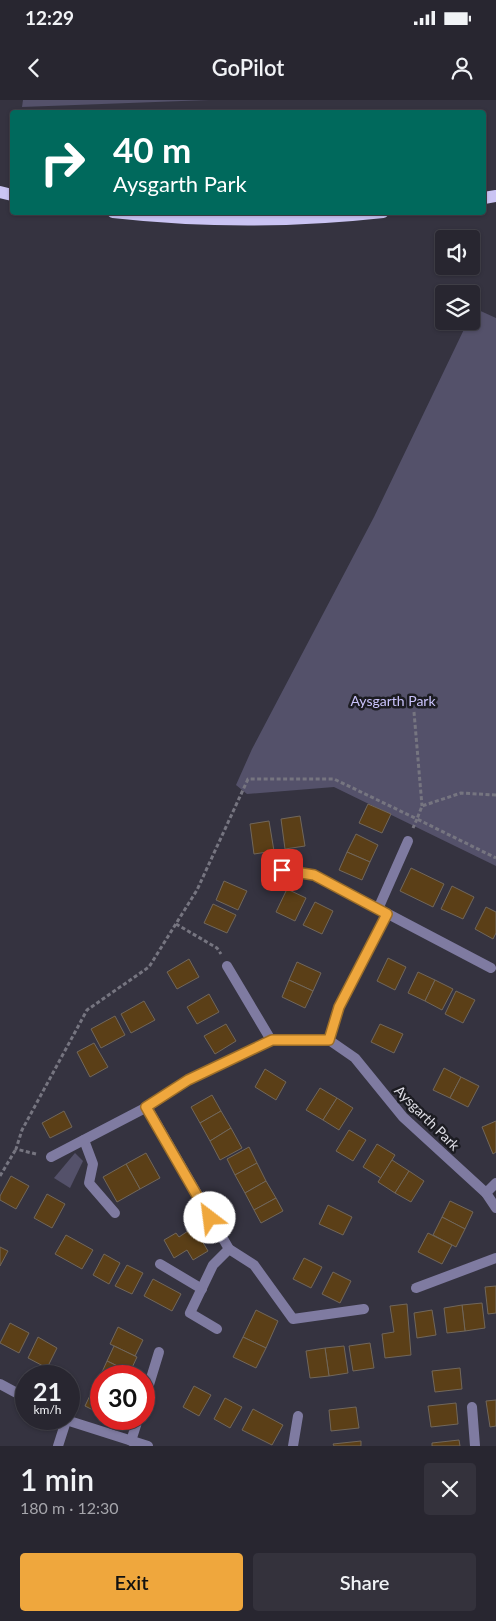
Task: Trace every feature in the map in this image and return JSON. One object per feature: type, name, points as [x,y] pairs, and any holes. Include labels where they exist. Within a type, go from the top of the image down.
[{"type":"main road","points":[[154,215],[222,220],[297,219],[346,215]]},
{"type":"street","points":[[378,909],[408,841]]},
{"type":"street","points":[[282,870],[314,875],[491,968]]},
{"type":"street","points":[[51,1157],[146,1107],[188,1080],[272,1040],[329,1040],[339,1007],[387,914]]},
{"type":"street","points":[[227,966],[272,1040]]},
{"type":"street","name":"Aysgarth Park","points":[[329,1040],[355,1058],[403,1117],[486,1193],[496,1208]]},
{"type":"street","points":[[146,1107],[229,1249],[254,1265],[293,1319],[364,1309]]},
{"type":"street","points":[[84,1140],[93,1164],[89,1183],[115,1213]]},
{"type":"street","points":[[486,1193],[496,1183]]},
{"type":"street","points":[[217,1329],[190,1313],[213,1265],[229,1249]]},
{"type":"street","points":[[416,1288],[496,1258]]},
{"type":"street","points":[[160,1264],[202,1288]]},
{"type":"street","points":[[155,1365],[159,1352]]},
{"type":"street","points":[[0,1384],[15,1392]]},
{"type":"street","points":[[472,1407],[475,1446]]},
{"type":"street","points":[[293,1446],[298,1416]]},
{"type":"street","points":[[80,1425],[148,1446]]},
{"type":"street","points":[[58,1446],[62,1430]]},
{"type":"street","points":[[131,1441],[134,1430]]},
{"type":"path","points":[[414,712],[422,806],[417,819]]},
{"type":"path","points":[[0,1176],[16,1149],[22,1130],[87,1010],[149,967],[176,924],[197,890],[248,779],[334,779],[496,858]]},
{"type":"path","points":[[422,806],[461,793],[496,795]]},
{"type":"path","points":[[176,924],[217,948],[227,966]]},
{"type":"path","points":[[16,1149],[51,1157]]},
{"type":"green space","points":[[23,100],[209,100],[22,107]]},
{"type":"green space","name":"Aysgarth Park","points":[[480,311],[496,318],[496,866],[334,787],[247,794],[236,785],[252,749],[374,517],[464,330],[480,330]]},
{"type":"green space","points":[[75,1153],[83,1161],[70,1188],[54,1178]]},
{"type":"building","points":[[368,804],[391,814],[382,833],[359,823]]},
{"type":"building","points":[[300,816],[305,846],[285,849],[281,819]]},
{"type":"building","points":[[269,821],[274,851],[254,854],[250,824]]},
{"type":"building","points":[[356,834],[378,845],[370,862],[347,852]]},
{"type":"building","points":[[347,852],[370,862],[362,880],[339,870]]},
{"type":"building","points":[[411,868],[444,884],[433,907],[400,891]]},
{"type":"building","points":[[224,881],[247,891],[238,910],[216,900]]},
{"type":"building","points":[[452,886],[474,897],[463,919],[441,909]]},
{"type":"building","points":[[287,889],[306,898],[295,921],[276,912]]},
{"type":"building","points":[[315,902],[333,911],[322,934],[303,925]]},
{"type":"building","points":[[213,904],[236,915],[227,933],[204,923]]},
{"type":"building","points":[[486,907],[496,912],[496,933],[493,939],[475,929]]},
{"type":"building","points":[[388,958],[406,967],[395,990],[377,981]]},
{"type":"building","points":[[189,959],[199,977],[177,989],[167,972]]},
{"type":"building","points":[[297,962],[321,973],[313,991],[289,980]]},
{"type":"building","points":[[418,972],[435,980],[425,1001],[408,993]]},
{"type":"building","points":[[289,980],[313,991],[305,1008],[282,997]]},
{"type":"building","points":[[435,980],[453,989],[442,1010],[425,1001]]},
{"type":"building","points":[[456,991],[475,1000],[463,1023],[445,1014]]},
{"type":"building","points":[[209,994],[219,1012],[197,1024],[187,1007]]},
{"type":"building","points":[[144,1001],[155,1020],[131,1033],[121,1014]]},
{"type":"building","points":[[115,1016],[125,1035],[101,1048],[91,1029]]},
{"type":"building","points":[[226,1024],[236,1041],[215,1054],[204,1036]]},
{"type":"building","points":[[380,1024],[403,1034],[394,1053],[371,1042]]},
{"type":"building","points":[[94,1043],[108,1067],[90,1077],[77,1052]]},
{"type":"building","points":[[444,1068],[461,1077],[450,1098],[433,1090]]},
{"type":"building","points":[[265,1069],[286,1082],[276,1100],[255,1087]]},
{"type":"building","points":[[461,1077],[479,1086],[468,1107],[450,1098]]},
{"type":"building","points":[[320,1088],[337,1098],[323,1120],[306,1110]]},
{"type":"building","points":[[212,1095],[221,1111],[200,1123],[191,1107]]},
{"type":"building","points":[[337,1098],[353,1108],[339,1130],[323,1120]]},
{"type":"building","points":[[64,1111],[72,1127],[50,1138],[42,1123]]},
{"type":"building","points":[[221,1111],[231,1128],[210,1141],[200,1123]]},
{"type":"building","points":[[496,1121],[496,1152],[493,1154],[482,1127]]},
{"type":"building","points":[[231,1128],[242,1148],[220,1160],[210,1141]]},
{"type":"building","points":[[349,1130],[366,1140],[353,1161],[336,1151]]},
{"type":"building","points":[[377,1144],[395,1155],[381,1178],[363,1167]]},
{"type":"building","points":[[249,1147],[257,1163],[235,1175],[227,1159]]},
{"type":"building","points":[[146,1153],[160,1178],[140,1189],[126,1164]]},
{"type":"building","points":[[392,1160],[409,1171],[395,1193],[378,1182]]},
{"type":"building","points":[[257,1163],[266,1181],[245,1193],[235,1175]]},
{"type":"building","points":[[126,1164],[140,1189],[117,1202],[103,1177]]},
{"type":"building","points":[[409,1171],[424,1181],[411,1202],[395,1193]]},
{"type":"building","points":[[11,1176],[29,1186],[16,1209],[0,1200],[0,1196]]},
{"type":"building","points":[[266,1181],[276,1198],[254,1210],[245,1193]]},
{"type":"building","points":[[47,1194],[65,1204],[52,1228],[34,1218]]},
{"type":"building","points":[[276,1198],[283,1211],[261,1223],[254,1210]]},
{"type":"building","points":[[450,1201],[473,1212],[465,1229],[442,1217]]},
{"type":"building","points":[[328,1205],[352,1217],[343,1235],[319,1224]]},
{"type":"building","points":[[442,1217],[465,1229],[456,1247],[433,1235]]},
{"type":"building","points":[[194,1227],[208,1251],[193,1260],[187,1250],[174,1258],[164,1240],[176,1233],[179,1237]]},
{"type":"building","points":[[428,1233],[452,1245],[442,1264],[418,1252]]},
{"type":"building","points":[[66,1235],[93,1250],[82,1269],[55,1254]]},
{"type":"building","points":[[0,1247],[8,1251],[0,1266]]},
{"type":"building","points":[[104,1254],[120,1263],[109,1284],[93,1275]]},
{"type":"building","points":[[304,1258],[322,1267],[311,1288],[293,1279]]},
{"type":"building","points":[[127,1265],[143,1273],[132,1294],[115,1286]]},
{"type":"building","points":[[333,1272],[351,1281],[340,1303],[322,1294]]},
{"type":"building","points":[[153,1279],[181,1294],[172,1311],[144,1296]]},
{"type":"building","points":[[496,1286],[496,1313],[488,1314],[485,1287]]},
{"type":"building","points":[[482,1303],[485,1328],[465,1331],[462,1305]]},
{"type":"building","points":[[407,1304],[411,1355],[385,1358],[382,1334],[394,1332],[390,1306]]},
{"type":"building","points":[[462,1305],[465,1331],[447,1333],[444,1308]]},
{"type":"building","points":[[256,1310],[278,1321],[266,1348],[243,1337]]},
{"type":"building","points":[[432,1310],[436,1335],[417,1338],[414,1313]]},
{"type":"building","points":[[10,1323],[29,1333],[19,1353],[0,1343]]},
{"type":"building","points":[[118,1327],[143,1340],[135,1356],[110,1344]]},
{"type":"building","points":[[38,1337],[57,1348],[48,1365],[41,1365],[28,1358]]},
{"type":"building","points":[[243,1337],[266,1348],[256,1368],[233,1357]]},
{"type":"building","points":[[370,1343],[374,1368],[353,1371],[349,1346]]},
{"type":"building","points":[[114,1346],[137,1357],[133,1365],[115,1365],[107,1361]]},
{"type":"building","points":[[344,1346],[348,1373],[329,1376],[325,1348]]},
{"type":"building","points":[[325,1348],[329,1376],[310,1378],[306,1351]]},
{"type":"building","points":[[107,1361],[115,1365],[105,1365]]},
{"type":"building","points":[[460,1368],[462,1389],[435,1392],[432,1371]]},
{"type":"building","points":[[194,1386],[211,1395],[199,1416],[183,1407]]},
{"type":"building","points":[[90,1395],[90,1408],[85,1406]]},
{"type":"building","points":[[225,1398],[242,1407],[230,1428],[214,1419]]},
{"type":"building","points":[[496,1400],[496,1426],[490,1427],[486,1401]]},
{"type":"building","points":[[456,1403],[458,1424],[431,1427],[428,1406]]},
{"type":"building","points":[[356,1407],[359,1428],[331,1431],[329,1410]]},
{"type":"building","points":[[253,1409],[283,1425],[272,1445],[242,1430]]},
{"type":"building","points":[[459,1440],[460,1446],[432,1446],[432,1443]]},
{"type":"building","points":[[361,1441],[361,1446],[334,1446],[333,1444]]},
{"type":"route","points":[[210,1218],[146,1107],[188,1080],[272,1040],[297,1038],[329,1040],[339,1007],[387,914],[314,875],[282,870]]}]
